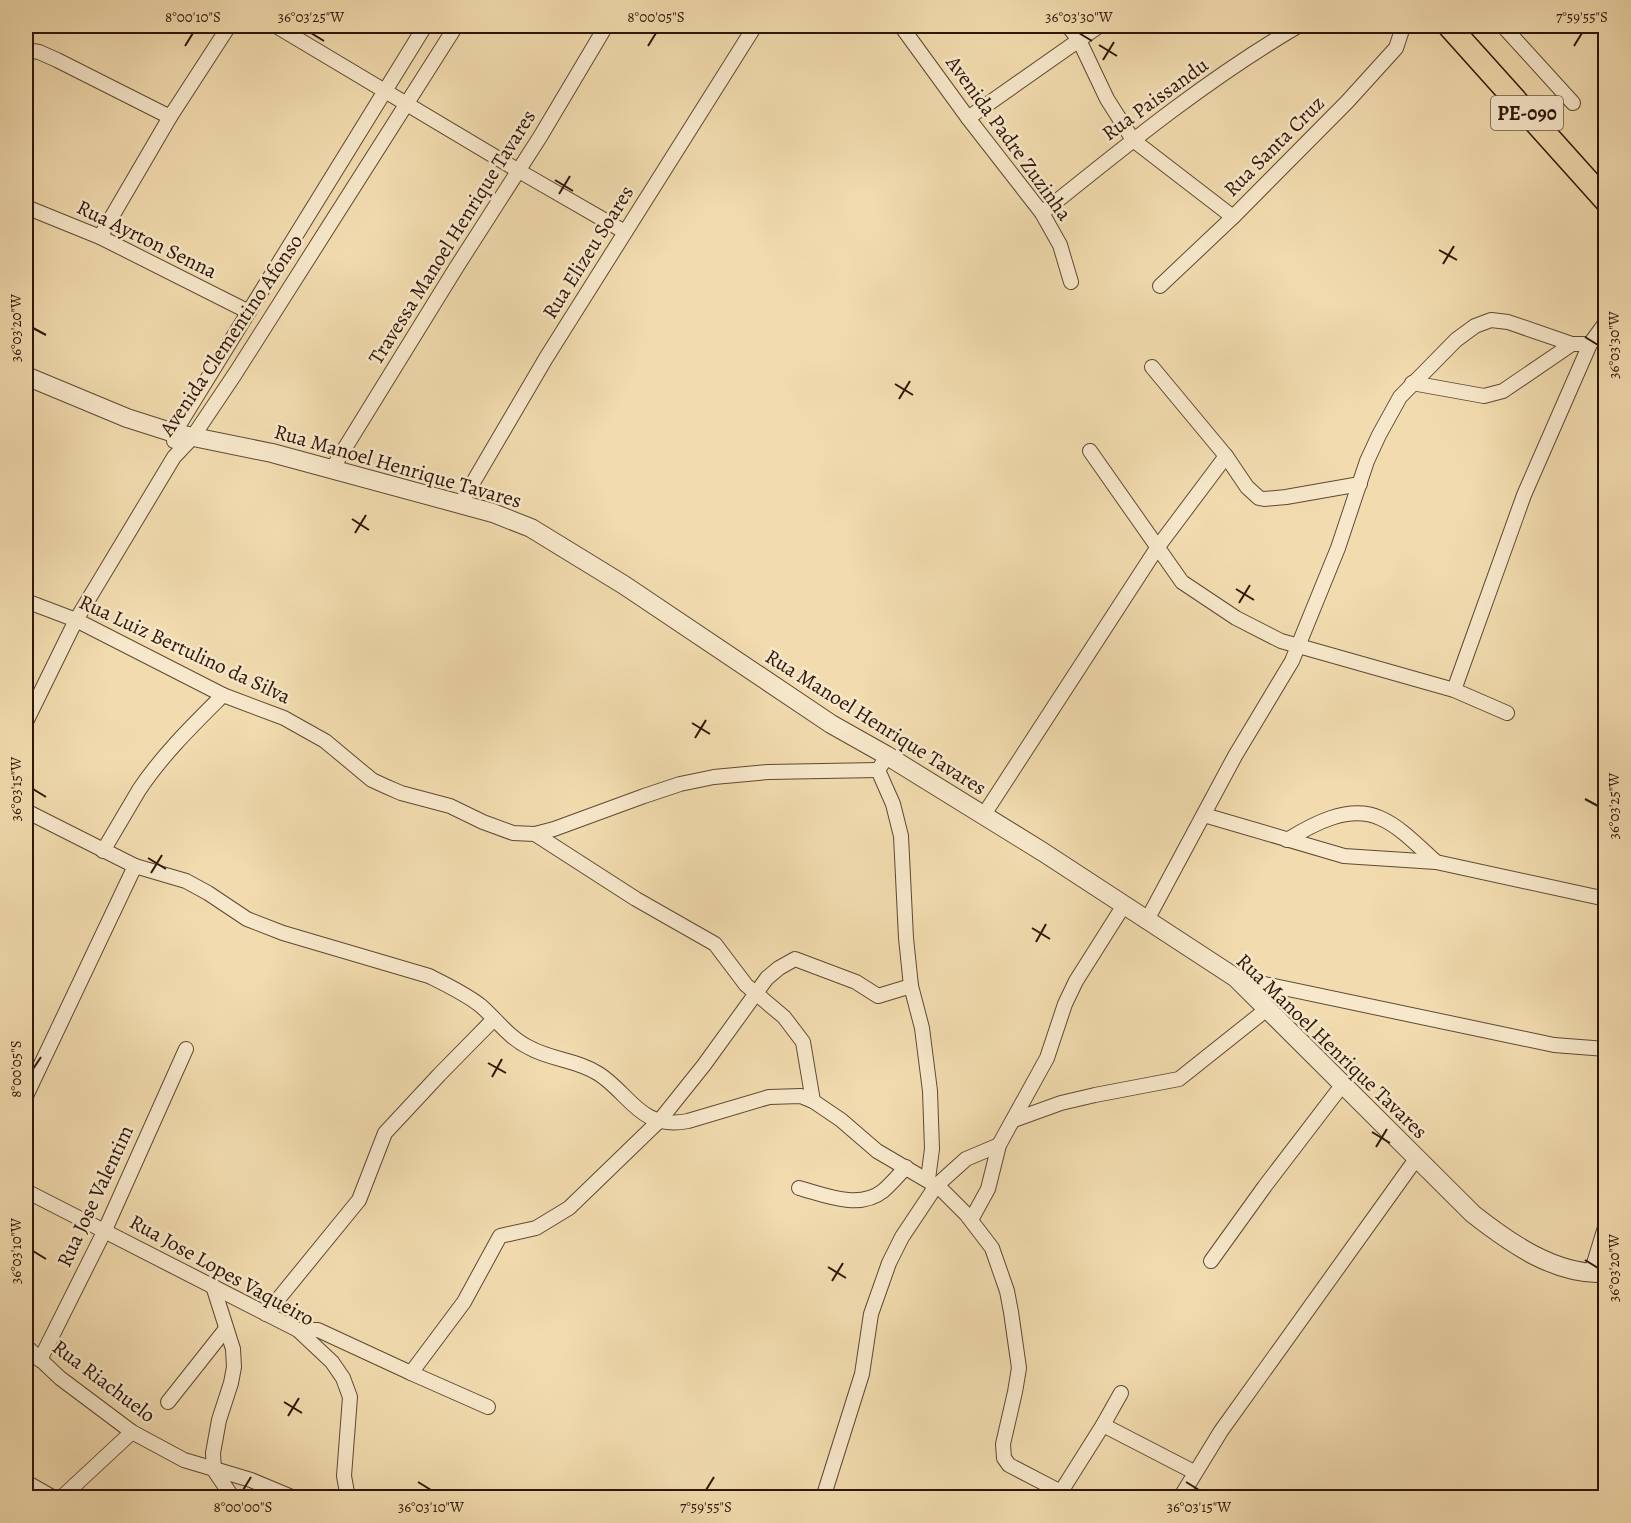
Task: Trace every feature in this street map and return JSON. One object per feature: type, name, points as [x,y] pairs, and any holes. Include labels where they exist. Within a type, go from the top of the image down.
[{"type":"main road","name":"PE-090","points":[[1449,26],[1605,201]]},
{"type":"street","points":[[100,237],[170,117],[229,26]]},
{"type":"street","points":[[276,26],[626,232]]},
{"type":"street","name":"Avenida Clementino Afonso","points":[[76,620],[174,457],[183,435],[249,312],[425,26]]},
{"type":"street","name":"Avenida Clementino Afonso","points":[[183,435],[235,374],[456,26]]},
{"type":"street","name":"Travessa Manoel Henrique Tavares","points":[[332,469],[456,268],[519,171],[606,26]]},
{"type":"street","name":"Rua Elizeu Soares","points":[[461,503],[546,358],[754,26]]},
{"type":"street","name":"Avenida Padre Zuzinha","points":[[901,26],[968,118],[1042,213],[1060,245],[1071,282]]},
{"type":"street","points":[[1068,26],[1079,40],[1107,99],[1133,141],[1233,217]]},
{"type":"street","points":[[968,118],[1100,26]]},
{"type":"street","name":"Rua Paissandu","points":[[1042,213],[1133,141],[1264,45],[1298,26]]},
{"type":"street","name":"Rua Santa Cruz","points":[[1160,286],[1233,217],[1347,102],[1396,48],[1401,33],[1398,26]]},
{"type":"street","points":[[1503,26],[1573,103]]},
{"type":"street","points":[[26,50],[39,52],[57,60],[170,117]]},
{"type":"street","name":"Rua Ayrton Senna","points":[[26,207],[100,237],[249,312]]},
{"type":"street","points":[[1147,920],[1235,756],[1292,661],[1338,548],[1379,435],[1400,397],[1456,340],[1475,326],[1491,320],[1508,322],[1572,344],[1590,344]]},
{"type":"street","points":[[1454,690],[1524,495],[1590,344],[1605,322]]},
{"type":"street","points":[[1412,383],[1484,396],[1494,394],[1503,391],[1572,344]]},
{"type":"street","points":[[1152,367],[1226,456],[1254,495],[1264,499],[1286,497],[1360,484]]},
{"type":"street","name":"Rua Manoel Henrique Tavares","points":[[26,376],[127,418],[183,435],[272,453],[461,503],[531,528],[565,548],[831,724],[882,763],[984,816],[1236,978],[1473,1214],[1505,1239],[1559,1265],[1578,1272],[1598,1273]]},
{"type":"street","points":[[1090,451],[1182,582],[1260,632],[1281,641],[1454,690],[1507,713]]},
{"type":"street","points":[[984,816],[1157,548],[1226,456]]},
{"type":"street","name":"Rua Luiz Bertulino da Silva","points":[[26,601],[76,620],[223,695],[269,711],[324,741],[372,780],[385,786],[401,793],[450,806],[502,830],[535,834]]},
{"type":"street","points":[[26,722],[76,620]]},
{"type":"street","points":[[103,851],[140,789],[159,763],[223,695]]},
{"type":"street","points":[[535,834],[680,784],[714,777],[882,763],[901,836],[911,986],[922,1028],[930,1091],[932,1183]]},
{"type":"street","points":[[26,811],[135,866],[186,881],[247,919],[283,933],[429,976],[471,999],[510,1035],[529,1048],[582,1064],[598,1073],[635,1108],[647,1116],[676,1123],[769,1098],[801,1096],[813,1101],[841,1120],[878,1151],[932,1183],[971,1220],[992,1248],[1007,1291],[1019,1368],[1003,1444],[1004,1458],[1010,1465],[1059,1495],[1121,1393]]},
{"type":"street","points":[[1287,840],[1326,820],[1357,813],[1379,818],[1404,834],[1436,862]]},
{"type":"street","points":[[1204,815],[1344,856],[1436,862],[1605,899]]},
{"type":"street","points":[[535,834],[636,899],[715,944],[746,986],[784,1017],[803,1042],[813,1101]]},
{"type":"street","points":[[26,1096],[135,866]]},
{"type":"street","points":[[971,1220],[988,1189],[999,1145],[1047,1058],[1065,1004],[1076,981],[1124,904]]},
{"type":"street","points":[[411,1373],[464,1302],[500,1236],[536,1228],[568,1208],[660,1120],[773,973],[795,959],[856,982],[878,996],[911,986]]},
{"type":"street","points":[[1236,978],[1554,1045],[1605,1049]]},
{"type":"street","points":[[1014,1119],[1072,1100],[1179,1079],[1267,1009]]},
{"type":"street","points":[[266,1314],[359,1200],[385,1133],[494,1020]]},
{"type":"street","name":"Rua Jose Valentim","points":[[40,1360],[105,1230],[186,1049]]},
{"type":"street","points":[[1211,1261],[1343,1084]]},
{"type":"street","points":[[823,1497],[862,1374],[872,1314],[889,1263],[902,1237],[932,1183],[966,1159],[999,1145]]},
{"type":"street","points":[[1180,1497],[1194,1472],[1259,1376],[1416,1159]]},
{"type":"street","points":[[799,1188],[833,1198],[867,1199],[882,1192],[906,1167]]},
{"type":"street","name":"Rua Jose Lopes Vaqueiro","points":[[26,1191],[213,1286],[243,1304],[298,1330],[332,1362],[343,1378],[350,1397],[344,1476],[348,1497]]},
{"type":"street","points":[[1598,1273],[1605,1224]]},
{"type":"street","points":[[213,1286],[225,1330],[233,1349],[234,1366],[219,1420],[213,1453],[214,1470],[233,1497]]},
{"type":"street","points":[[168,1402],[225,1330]]},
{"type":"street","points":[[298,1330],[318,1330],[488,1407]]},
{"type":"street","name":"Rua Riachuelo","points":[[26,1346],[60,1378],[132,1432],[184,1460],[251,1480],[294,1497]]},
{"type":"street","points":[[1103,1425],[1194,1472]]},
{"type":"street","points":[[61,1497],[132,1432]]},
{"type":"street","points":[[26,1482],[54,1497]]}]
